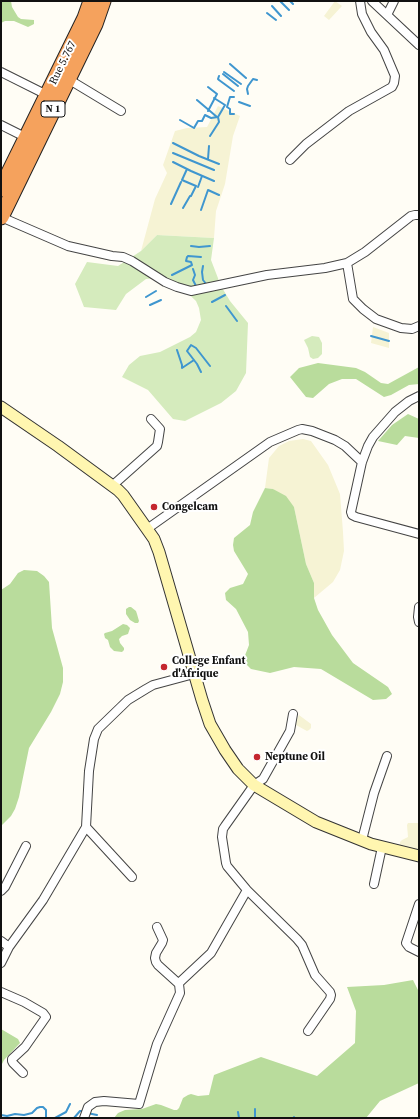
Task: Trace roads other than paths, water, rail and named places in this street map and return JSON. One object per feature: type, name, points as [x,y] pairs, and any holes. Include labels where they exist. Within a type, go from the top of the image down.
[{"type":"highway","name":"Rue 5.767","points":[[1,189],[85,18],[91,1]]},
{"type":"highway","name":"N 1","points":[[1,217],[95,24],[103,1]]},
{"type":"main road","points":[[1,407],[58,446],[123,495],[154,539],[210,724],[238,769],[254,786],[316,822],[382,847],[419,856]]},
{"type":"street","points":[[290,160],[306,144],[349,111],[392,87],[394,83],[395,76],[384,50],[371,32],[362,14],[360,1]]},
{"type":"street","points":[[372,1],[419,45]]},
{"type":"street","points":[[387,15],[394,1]]},
{"type":"street","points":[[1,72],[47,95]]},
{"type":"street","points":[[68,79],[122,111]]},
{"type":"street","points":[[1,124],[27,138]]},
{"type":"street","points":[[1,217],[68,246],[123,257],[165,282],[191,292],[267,275],[325,268],[347,263],[366,252],[411,216],[419,215]]},
{"type":"street","points":[[347,263],[353,299],[362,309],[376,319],[401,328],[412,329],[419,326]]},
{"type":"street","points":[[419,396],[409,401],[390,417],[373,437],[362,462],[351,508],[352,515],[356,517],[419,534]]},
{"type":"street","points":[[112,486],[157,446],[160,429],[151,419]]},
{"type":"street","points":[[147,529],[270,442],[298,430],[302,429],[312,431],[335,440],[345,446],[362,462]]},
{"type":"street","points":[[419,607],[419,622]]},
{"type":"street","points":[[1,963],[9,947],[43,900],[86,828],[89,771],[94,739],[98,729],[128,700],[146,689],[153,685],[194,674]]},
{"type":"street","points":[[293,714],[292,725],[287,737],[263,779],[254,786],[225,826],[222,837],[227,866],[247,890],[302,945],[316,975],[330,992],[330,999],[308,1031]]},
{"type":"street","points":[[362,840],[374,793],[387,756]]},
{"type":"street","points":[[86,828],[132,877]]},
{"type":"street","points":[[1,891],[5,887],[26,846]]},
{"type":"street","points":[[374,884],[382,847]]},
{"type":"street","points":[[179,984],[196,966],[209,956],[247,890]]},
{"type":"street","points":[[419,904],[406,943],[409,947],[419,952]]},
{"type":"street","points":[[84,1118],[88,1107],[95,1102],[104,1101],[139,1104],[157,1044],[180,993],[179,984],[156,962],[156,953],[162,943],[157,927]]},
{"type":"street","points":[[1,941],[9,947]]},
{"type":"street","points":[[1,992],[24,1002],[43,1013],[46,1017],[25,1047],[12,1059],[12,1062],[23,1073]]},
{"type":"waterway","points":[[280,1],[289,10]]},
{"type":"waterway","points":[[290,1],[293,4]]},
{"type":"waterway","points":[[272,6],[281,16]]},
{"type":"waterway","points":[[267,13],[276,20]]},
{"type":"waterway","points":[[230,64],[246,78]]},
{"type":"waterway","points":[[224,72],[241,84]]},
{"type":"waterway","points":[[223,74],[238,86]]},
{"type":"waterway","points":[[219,76],[218,79],[234,91]]},
{"type":"waterway","points":[[248,94],[248,86],[253,79],[257,80]]},
{"type":"waterway","points":[[208,87],[217,94],[208,111]]},
{"type":"waterway","points":[[234,97],[230,97],[227,107],[230,109],[230,114],[234,114]]},
{"type":"waterway","points":[[210,136],[219,122],[218,117],[225,105],[214,98]]},
{"type":"waterway","points":[[197,100],[217,117]]},
{"type":"waterway","points":[[239,102],[250,106]]},
{"type":"waterway","points":[[180,120],[194,128],[198,121],[202,121],[205,115],[211,118],[218,117]]},
{"type":"waterway","points":[[173,143],[219,164]]},
{"type":"waterway","points":[[208,159],[209,146]]},
{"type":"waterway","points":[[173,153],[214,170]]},
{"type":"waterway","points":[[173,162],[214,181]]},
{"type":"waterway","points":[[187,169],[182,180],[196,186],[191,196]]},
{"type":"waterway","points":[[198,187],[202,176]]},
{"type":"waterway","points":[[171,204],[181,182]]},
{"type":"waterway","points":[[201,210],[208,190],[219,195]]},
{"type":"waterway","points":[[183,208],[190,196]]},
{"type":"waterway","points":[[191,246],[210,246]]},
{"type":"waterway","points":[[188,256],[201,257]]},
{"type":"waterway","points":[[172,275],[192,265],[191,262],[186,261],[187,257]]},
{"type":"waterway","points":[[203,266],[203,280],[207,285]]},
{"type":"waterway","points":[[193,269],[195,275],[193,280],[197,288]]},
{"type":"waterway","points":[[146,297],[156,291]]},
{"type":"waterway","points":[[212,302],[225,295]]},
{"type":"waterway","points":[[150,305],[161,300]]},
{"type":"waterway","points":[[226,306],[237,321]]},
{"type":"waterway","points":[[371,336],[389,341]]},
{"type":"waterway","points":[[201,372],[187,351],[191,345],[196,348],[210,366]]},
{"type":"waterway","points":[[177,350],[182,368],[194,360]]},
{"type":"waterway","points":[[55,1118],[66,1112],[70,1104]]},
{"type":"waterway","points":[[1,1115],[24,1115],[32,1113],[37,1108],[43,1107],[46,1110],[46,1118]]},
{"type":"waterway","points":[[255,1109],[255,1118]]},
{"type":"waterway","points":[[74,1118],[80,1111],[84,1111]]},
{"type":"waterway","points":[[238,1112],[239,1118]]},
{"type":"waterway","points":[[87,1113],[97,1115]]},
{"type":"place","name":"Congelcam","points":[[154,507]]},
{"type":"place","name":"College Enfant d'Afrique","points":[[164,667]]},
{"type":"place","name":"Neptune Oil","points":[[257,757]]}]
